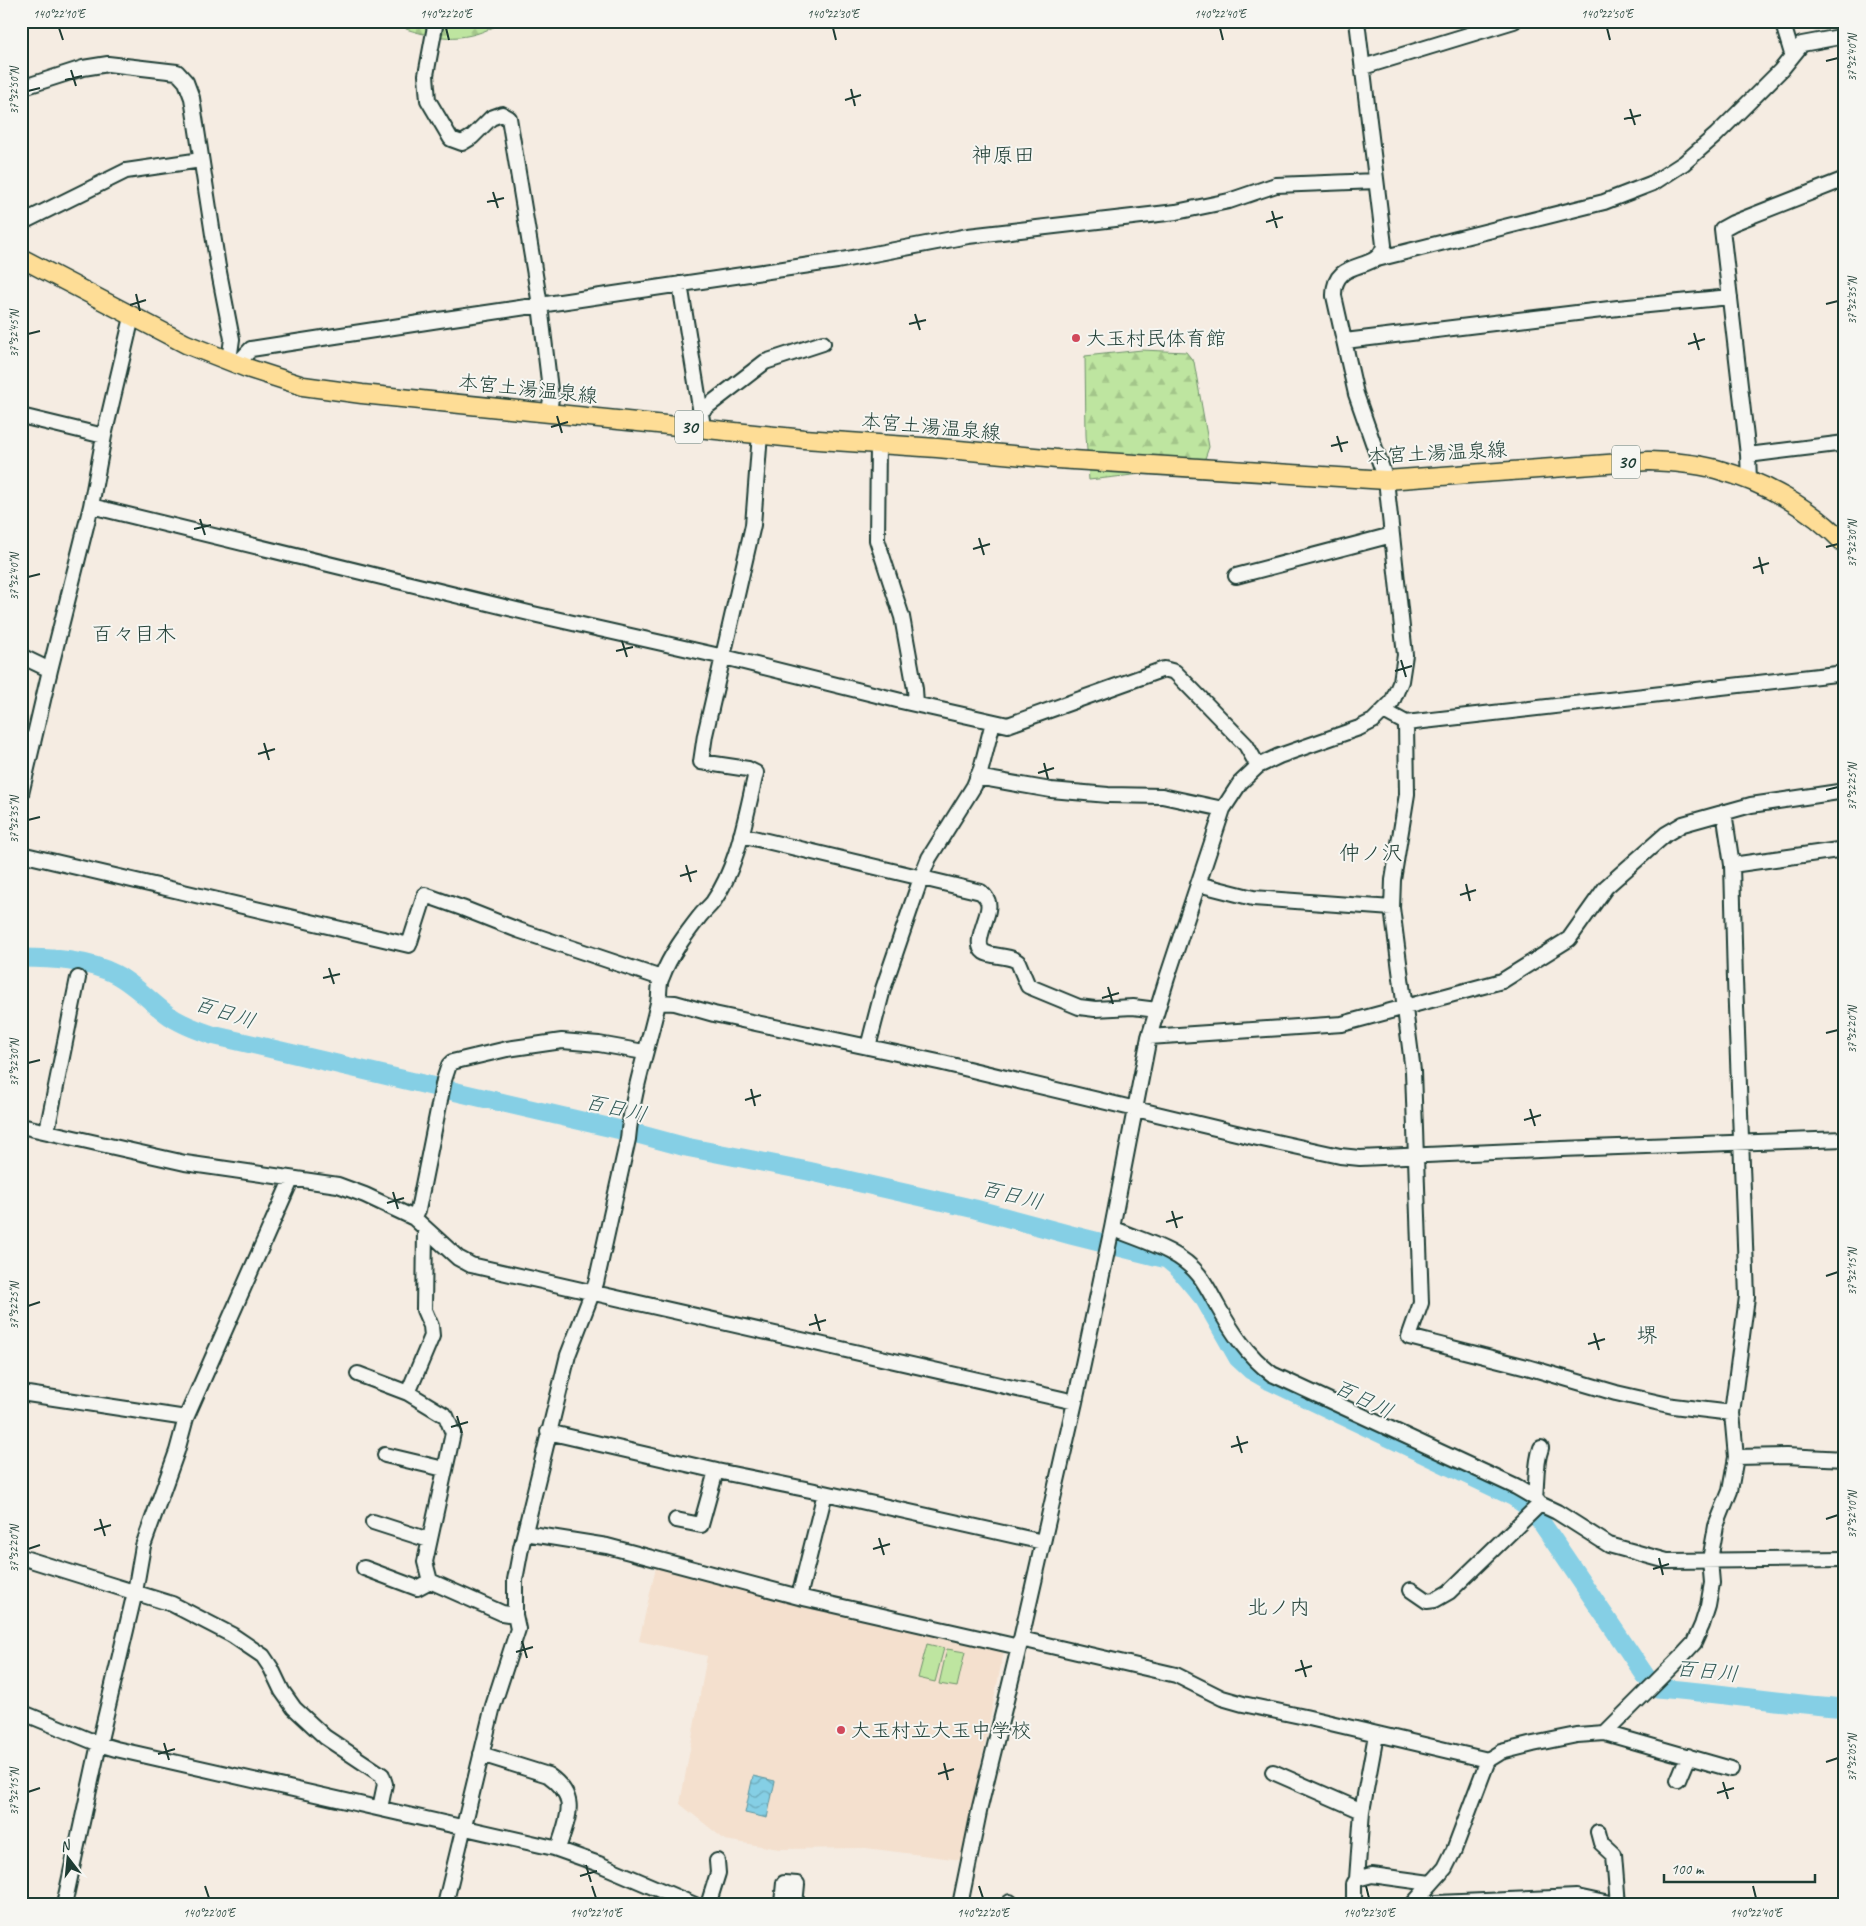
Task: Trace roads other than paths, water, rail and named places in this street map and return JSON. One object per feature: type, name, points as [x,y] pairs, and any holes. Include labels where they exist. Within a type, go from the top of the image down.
[{"type":"main road","name":"本宮土湯温泉線","points":[[21,258],[186,344],[247,368],[303,386],[362,394],[550,413],[700,420],[760,434],[878,445],[1057,459],[1386,480],[1648,460],[1716,469],[1749,480],[1797,505],[1818,519],[1845,544]]},
{"type":"street","points":[[436,21],[426,75],[428,100],[452,139],[462,143],[472,137],[491,118],[502,114],[509,118],[540,305],[551,398],[550,413]]},
{"type":"street","points":[[1357,21],[1384,245],[1381,254],[1373,261]]},
{"type":"street","points":[[1363,67],[1514,21]]},
{"type":"street","points":[[1782,21],[1792,54]]},
{"type":"street","points":[[960,1905],[980,1807],[1075,1402],[1150,1037],[1157,1010],[1223,809],[1240,783],[1258,766],[1294,750],[1359,728],[1373,720],[1392,702],[1401,681],[1404,655],[1386,480],[1356,394],[1334,296],[1336,282],[1343,273],[1373,261],[1604,202],[1653,183],[1684,163],[1716,135],[1781,70],[1802,44],[1845,36]]},
{"type":"street","points":[[21,88],[83,68],[108,64],[177,72],[186,82],[192,98],[232,339],[233,362]]},
{"type":"street","points":[[21,223],[126,172],[201,160]]},
{"type":"street","points":[[1749,480],[1748,455],[1722,229],[1845,179]]},
{"type":"street","points":[[233,362],[251,349],[837,261],[968,236],[1176,212],[1229,202],[1276,185],[1376,181]]},
{"type":"street","points":[[680,284],[700,420]]},
{"type":"street","points":[[1345,341],[1618,308],[1730,297]]},
{"type":"street","points":[[21,794],[50,670],[92,506],[104,436],[132,317]]},
{"type":"street","points":[[700,420],[765,362],[823,343]]},
{"type":"street","points":[[21,416],[104,436]]},
{"type":"street","points":[[444,1905],[493,1706],[518,1629],[515,1615],[514,1580],[568,1355],[593,1292],[628,1139],[629,1124],[644,1052],[659,1002],[661,978],[681,942],[713,902],[729,873],[741,835],[756,773],[748,769],[701,762],[705,735],[753,525],[760,434]]},
{"type":"street","points":[[1748,455],[1845,443]]},
{"type":"street","points":[[878,445],[877,540],[902,617],[916,704]]},
{"type":"street","points":[[92,506],[533,614],[724,657],[1008,725],[1164,669],[1175,672],[1246,745],[1258,766]]},
{"type":"street","points":[[1236,576],[1392,535]]},
{"type":"street","points":[[21,656],[50,670]]},
{"type":"street","points":[[1384,711],[1406,723],[1845,673]]},
{"type":"street","points":[[868,1047],[883,989],[921,878],[929,858],[974,786],[993,722]]},
{"type":"street","points":[[1406,723],[1407,794],[1393,880],[1392,908],[1413,1071],[1420,1304],[1409,1337],[1527,1367],[1616,1393],[1673,1406],[1732,1413]]},
{"type":"street","points":[[977,777],[1051,790],[1108,795],[1162,796],[1223,809]]},
{"type":"street","points":[[1150,1037],[1342,1024],[1502,981],[1569,939],[1606,888],[1666,834],[1683,824],[1752,805],[1845,791]]},
{"type":"street","points":[[1605,1733],[1682,1657],[1694,1642],[1708,1606],[1712,1583],[1710,1560],[1716,1526],[1730,1491],[1736,1457],[1732,1413],[1747,1297],[1732,865],[1724,812]]},
{"type":"street","points":[[741,835],[981,892],[987,899],[989,906],[981,937],[981,950],[1018,962],[1026,983],[1033,989],[1085,1008],[1157,1010]]},
{"type":"street","points":[[1732,865],[1845,849]]},
{"type":"street","points":[[21,854],[409,945],[425,895],[518,930],[661,978]]},
{"type":"street","points":[[1198,884],[1253,898],[1392,908]]},
{"type":"street","points":[[47,1131],[78,978]]},
{"type":"street","points":[[659,1002],[676,1003],[714,1014],[868,1047],[1340,1156],[1360,1158],[1414,1154],[1845,1139]]},
{"type":"street","points":[[414,1218],[418,1210],[444,1080],[449,1065],[452,1062],[525,1046],[562,1041],[599,1044],[644,1052]]},
{"type":"street","points":[[21,1126],[185,1163],[292,1180],[338,1185],[414,1218],[458,1258],[471,1265],[1075,1402]]},
{"type":"street","points":[[64,1905],[135,1592],[143,1546],[177,1450],[186,1418],[292,1180]]},
{"type":"street","points":[[408,1393],[432,1336],[431,1326],[424,1310],[425,1229]]},
{"type":"street","points":[[1111,1232],[1161,1248],[1182,1260],[1200,1276],[1242,1345],[1258,1363],[1272,1374],[1516,1487],[1535,1507],[1556,1512],[1610,1545],[1623,1544],[1667,1561],[1845,1559]]},
{"type":"street","points":[[358,1374],[408,1393],[442,1413],[450,1423],[453,1433],[428,1540],[425,1562],[430,1581]]},
{"type":"street","points":[[21,1393],[186,1418]]},
{"type":"street","points":[[548,1432],[716,1471],[825,1493],[1043,1542]]},
{"type":"street","points":[[1411,1590],[1427,1601],[1435,1600],[1449,1592],[1535,1507],[1538,1477],[1536,1464],[1541,1448]]},
{"type":"street","points":[[385,1454],[444,1469]]},
{"type":"street","points":[[1736,1457],[1786,1456],[1845,1459]]},
{"type":"street","points":[[676,1520],[701,1525],[716,1471]]},
{"type":"street","points":[[799,1597],[825,1493]]},
{"type":"street","points":[[373,1522],[428,1540]]},
{"type":"street","points":[[525,1533],[607,1546],[799,1597],[1176,1675],[1222,1698],[1243,1704],[1488,1760]]},
{"type":"street","points":[[21,1557],[172,1604],[232,1635],[263,1656],[282,1692],[294,1708],[325,1737],[382,1775],[385,1784],[380,1808]]},
{"type":"street","points":[[364,1568],[417,1588],[430,1581]]},
{"type":"street","points":[[430,1581],[502,1613],[515,1615]]},
{"type":"street","points":[[21,1712],[99,1744],[558,1849],[695,1905]]},
{"type":"street","points":[[1412,1904],[1445,1868],[1454,1850],[1488,1760],[1501,1752],[1577,1735],[1605,1733],[1731,1769]]},
{"type":"street","points":[[1354,1905],[1354,1884],[1357,1879],[1362,1810],[1376,1735]]},
{"type":"street","points":[[481,1754],[548,1776],[558,1782],[569,1799],[569,1810],[558,1849]]},
{"type":"street","points":[[1678,1780],[1688,1756]]},
{"type":"street","points":[[1273,1772],[1362,1810]]},
{"type":"street","points":[[1598,1832],[1601,1843],[1614,1855],[1618,1905]]},
{"type":"street","points":[[708,1905],[718,1873],[717,1861]]},
{"type":"street","points":[[1357,1879],[1372,1875],[1430,1884]]},
{"type":"street","points":[[1412,1904],[1577,1897],[1614,1905]]},
{"type":"water","points":[[753,1776],[775,1781],[767,1818],[745,1813]]},
{"type":"waterway","name":"百日川","points":[[21,958],[69,961],[104,969],[129,983],[172,1018],[212,1035],[638,1134],[686,1147],[808,1171],[975,1209],[1167,1259],[1179,1269],[1205,1300],[1238,1358],[1251,1370],[1270,1381],[1514,1497],[1528,1507],[1539,1519],[1647,1678],[1657,1688],[1845,1708]]},
{"type":"place","name":"大玉村民体育館","points":[[1076,338]]},
{"type":"place","name":"大玉村立大玉中学校","points":[[841,1730]]},
{"type":"district","name":"神原田","points":[[1003,155]]},
{"type":"district","name":"百々目木","points":[[134,634]]},
{"type":"district","name":"仲ノ沢","points":[[1371,853]]},
{"type":"district","name":"堺","points":[[1647,1335]]},
{"type":"district","name":"北ノ内","points":[[1279,1607]]}]
